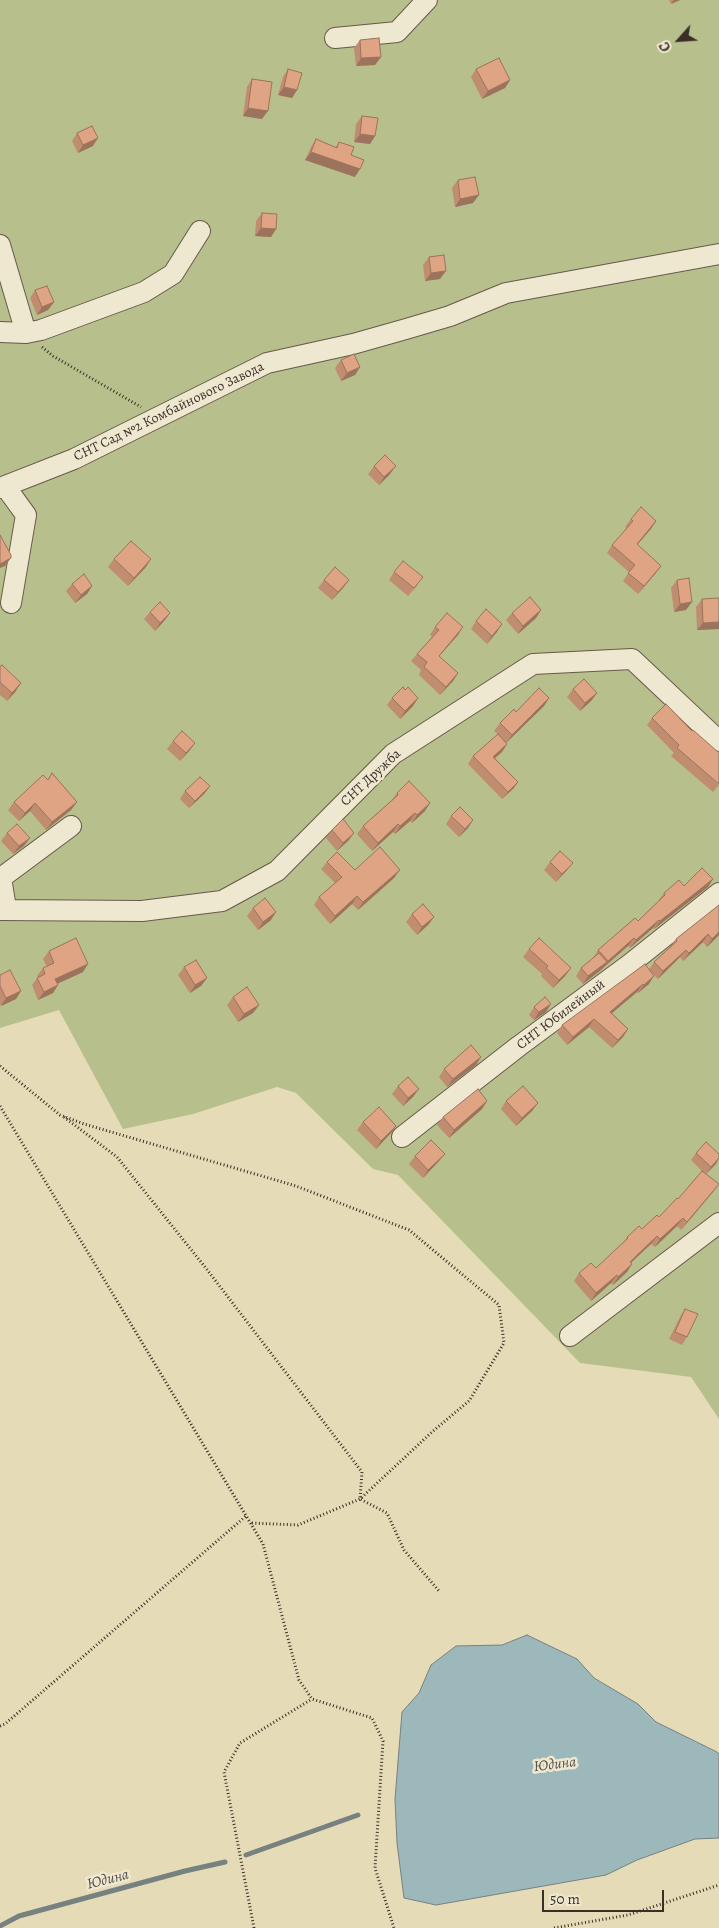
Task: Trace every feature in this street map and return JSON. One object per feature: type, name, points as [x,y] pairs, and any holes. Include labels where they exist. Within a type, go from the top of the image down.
[{"type":"street","points":[[335,38],[397,32],[427,0]]},
{"type":"street","points":[[0,332],[26,333],[49,327],[144,292],[173,274],[200,231]]},
{"type":"street","points":[[0,245],[26,333]]},
{"type":"street","name":"СНТ Сад №2 Комбайнового Завода","points":[[3,487],[74,459],[267,363],[353,344],[415,327],[450,316],[506,293],[719,254]]},
{"type":"street","points":[[3,487],[26,515],[11,603]]},
{"type":"street","name":"СНТ Дружба","points":[[3,909],[142,911],[222,901],[277,871],[393,754],[533,664],[632,659],[719,741]]},
{"type":"street","points":[[3,909],[1,878],[72,826]]},
{"type":"street","name":"СНТ Юбилейный","points":[[402,1137],[519,1046],[630,964],[719,893]]},
{"type":"street","points":[[570,1336],[719,1223]]},
{"type":"path","points":[[26,333],[53,356],[158,418]]},
{"type":"path","points":[[0,1066],[60,1115],[117,1157],[211,1275],[362,1472],[360,1499]]},
{"type":"path","points":[[0,1106],[262,1544],[299,1680],[312,1699],[372,1718],[383,1741],[375,1868],[394,1928]]},
{"type":"path","points":[[60,1115],[84,1124],[296,1186],[409,1230],[499,1305],[504,1343],[469,1401],[432,1432],[360,1499],[298,1525],[251,1523]]},
{"type":"path","points":[[360,1499],[387,1513],[404,1550],[439,1591]]},
{"type":"path","points":[[0,1726],[12,1718],[246,1516]]},
{"type":"path","points":[[254,1928],[224,1772],[240,1743],[312,1699]]},
{"type":"path","points":[[554,1928],[628,1915],[719,1885]]},
{"type":"green space","points":[[0,0],[719,0],[719,1419],[691,1377],[580,1363],[398,1175],[373,1169],[296,1093],[277,1087],[193,1114],[123,1129],[59,1010],[0,1028]]},
{"type":"water","points":[[527,1635],[577,1659],[594,1678],[638,1704],[656,1722],[719,1754],[719,1838],[695,1839],[637,1860],[606,1875],[436,1905],[404,1898],[397,1843],[395,1799],[402,1712],[419,1693],[431,1665],[456,1646],[502,1645]]},
{"type":"building","points":[[379,38],[381,57],[361,58],[360,40]]},
{"type":"building","points":[[499,58],[510,80],[488,91],[476,69]]},
{"type":"building","points":[[288,69],[302,73],[297,90],[284,87]]},
{"type":"building","points":[[252,79],[272,82],[268,111],[248,108]]},
{"type":"building","points":[[362,116],[378,118],[375,136],[360,134]]},
{"type":"building","points":[[92,126],[98,138],[83,145],[77,133]]},
{"type":"building","points":[[316,139],[337,148],[339,142],[354,147],[351,155],[364,160],[360,169],[311,152]]},
{"type":"building","points":[[475,177],[479,195],[460,199],[458,180]]},
{"type":"building","points":[[262,213],[277,214],[276,229],[261,228]]},
{"type":"building","points":[[444,255],[446,271],[431,273],[429,257]]},
{"type":"building","points":[[47,286],[54,302],[42,307],[35,290]]},
{"type":"building","points":[[354,354],[360,367],[347,373],[341,360]]},
{"type":"building","points":[[385,455],[396,466],[384,477],[374,466]]},
{"type":"building","points":[[641,507],[656,521],[637,544],[661,566],[644,586],[628,573],[635,565],[612,545],[633,521],[631,519]]},
{"type":"building","points":[[0,535],[11,558],[0,564]]},
{"type":"building","points":[[131,541],[151,559],[134,578],[114,559]]},
{"type":"building","points":[[403,561],[423,577],[414,588],[394,572]]},
{"type":"building","points":[[335,567],[349,580],[338,592],[324,580]]},
{"type":"building","points":[[84,574],[92,586],[81,595],[72,584]]},
{"type":"building","points":[[689,578],[692,602],[680,604],[677,580]]},
{"type":"building","points":[[530,597],[541,610],[523,626],[512,613]]},
{"type":"building","points":[[719,598],[719,622],[703,623],[702,599]]},
{"type":"building","points":[[160,602],[170,613],[160,623],[150,612]]},
{"type":"building","points":[[486,609],[502,624],[492,636],[476,621]]},
{"type":"building","points":[[447,613],[463,627],[439,656],[458,673],[446,687],[424,667],[427,662],[417,654],[439,630],[435,627]]},
{"type":"building","points":[[2,665],[21,683],[12,693],[0,682],[0,667]]},
{"type":"building","points":[[584,679],[597,693],[585,703],[573,689]]},
{"type":"building","points":[[403,687],[405,690],[408,687],[418,698],[405,711],[392,698]]},
{"type":"building","points":[[539,688],[549,698],[512,735],[500,723],[514,709],[516,712]]},
{"type":"building","points":[[666,704],[692,731],[719,751],[719,784],[677,748],[679,745],[652,718]]},
{"type":"building","points":[[182,731],[195,743],[186,753],[173,741]]},
{"type":"building","points":[[498,734],[507,744],[493,757],[518,782],[508,792],[473,756]]},
{"type":"building","points":[[52,773],[77,802],[52,822],[35,803],[25,813],[14,802],[43,775],[48,780]]},
{"type":"building","points":[[200,777],[210,786],[195,801],[185,791]]},
{"type":"building","points":[[409,781],[430,803],[417,815],[415,813],[400,826],[398,824],[378,843],[363,826],[398,795],[397,793]]},
{"type":"building","points":[[460,807],[473,820],[465,829],[451,816]]},
{"type":"building","points":[[343,819],[354,833],[343,843],[332,830]]},
{"type":"building","points":[[17,824],[30,838],[19,846],[7,833]]},
{"type":"building","points":[[380,847],[400,870],[363,902],[357,896],[335,916],[319,897],[342,877],[327,862],[337,852],[355,870]]},
{"type":"building","points":[[560,851],[573,863],[562,874],[550,862]]},
{"type":"building","points":[[702,868],[713,879],[636,940],[634,938],[608,961],[598,950],[635,918],[638,921],[679,880],[684,886]]},
{"type":"building","points":[[265,898],[276,912],[263,922],[253,908]]},
{"type":"building","points":[[423,904],[434,917],[422,927],[412,914]]},
{"type":"building","points":[[719,905],[719,932],[712,939],[708,934],[689,953],[686,950],[663,971],[654,962],[677,941],[676,939]]},
{"type":"building","points":[[76,938],[88,964],[55,979],[58,985],[44,992],[37,978],[45,974],[43,968],[54,963],[49,951]]},
{"type":"building","points":[[539,938],[571,968],[559,980],[546,968],[548,966],[529,949]]},
{"type":"building","points":[[599,953],[607,962],[588,976],[581,968]]},
{"type":"building","points":[[196,960],[207,978],[195,985],[184,967]]},
{"type":"building","points":[[645,964],[654,976],[610,1012],[628,1029],[618,1040],[594,1019],[573,1037],[562,1025]]},
{"type":"building","points":[[10,970],[21,991],[6,998],[0,986],[0,975]]},
{"type":"building","points":[[247,987],[259,1005],[244,1014],[233,997]]},
{"type":"building","points":[[545,997],[551,1004],[539,1012],[534,1007]]},
{"type":"building","points":[[471,1045],[481,1057],[453,1079],[444,1069]]},
{"type":"building","points":[[408,1077],[419,1089],[408,1098],[398,1086]]},
{"type":"building","points":[[523,1086],[538,1103],[522,1118],[506,1101]]},
{"type":"building","points":[[478,1089],[487,1101],[454,1130],[443,1117]]},
{"type":"building","points":[[379,1107],[396,1126],[381,1141],[363,1122]]},
{"type":"building","points":[[431,1140],[445,1154],[428,1170],[415,1156]]},
{"type":"building","points":[[706,1142],[719,1154],[719,1158],[711,1167],[696,1153]]},
{"type":"building","points":[[702,1171],[719,1184],[687,1222],[683,1218],[660,1239],[657,1236],[630,1262],[632,1264],[596,1293],[579,1273],[591,1263],[596,1268],[639,1226],[642,1229],[657,1215],[659,1217],[678,1199]]},
{"type":"building","points":[[685,1309],[698,1314],[687,1337],[675,1332]]},
{"type":"waterway","name":"Юдина","points":[[246,1855],[358,1815]]},
{"type":"waterway","name":"Юдина","points":[[0,1926],[19,1916],[225,1862]]}]
